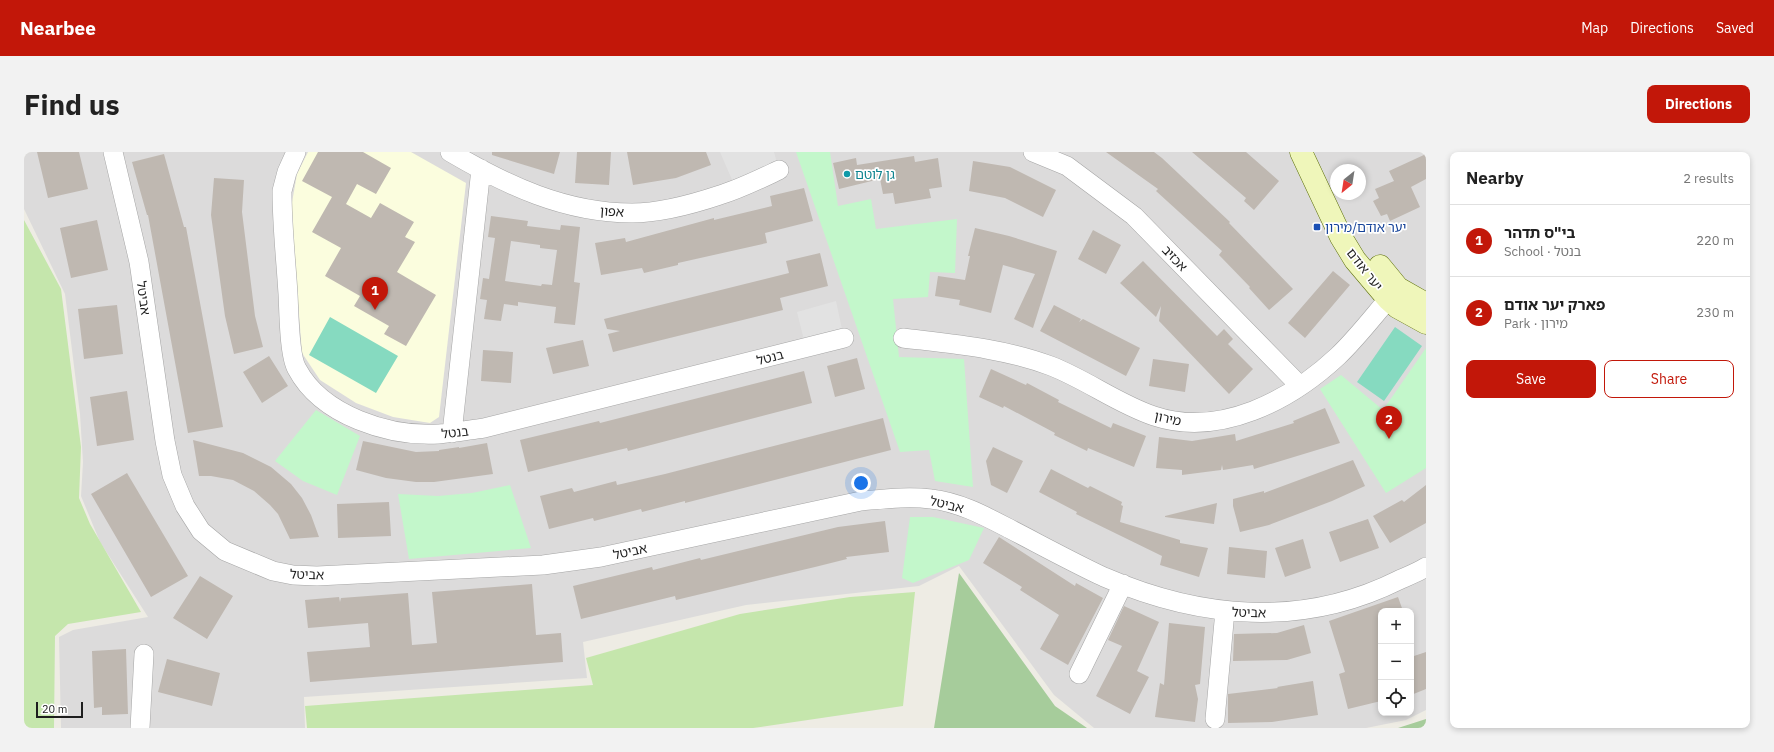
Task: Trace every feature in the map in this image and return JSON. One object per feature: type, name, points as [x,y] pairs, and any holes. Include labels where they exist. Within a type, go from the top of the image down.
[{"type":"street","name":"אביטל","points":[[113,152],[139,262],[165,441],[172,475],[185,506],[202,530],[225,551],[273,571],[292,575],[317,576],[547,564],[601,557],[861,501],[901,498],[931,499],[964,507],[1103,576],[1123,584],[1163,598],[1193,606],[1239,613],[1293,612],[1333,605],[1376,592],[1426,567]]},
{"type":"street","name":"בנטל","points":[[296,152],[287,172],[282,191],[290,335],[296,368],[311,388],[330,404],[357,420],[385,429],[411,434],[452,433],[484,428],[844,338]]},
{"type":"street","name":"אפון","points":[[450,152],[514,187],[547,199],[587,210],[632,213],[673,208],[722,195],[779,170]]},
{"type":"street","name":"אכזיב","points":[[1033,152],[1068,166],[1134,216],[1300,386]]},
{"type":"street","name":"יער אודם","points":[[1301,152],[1322,198],[1393,293],[1397,307],[1426,323]]},
{"type":"street","points":[[452,433],[481,169]]},
{"type":"street","name":"מירון","points":[[903,338],[985,347],[1020,356],[1052,367],[1123,404],[1155,416],[1190,422],[1225,419],[1255,411],[1300,386],[1314,376],[1339,355],[1393,293]]},
{"type":"street","name":"יער אודם","points":[[1393,293],[1426,304]]},
{"type":"street","points":[[1079,674],[1123,584]]},
{"type":"street","points":[[1215,719],[1225,611]]},
{"type":"street","points":[[140,728],[144,654]]},
{"type":"shaded area","points":[[24,152],[1426,152],[1426,710],[1414,716],[1406,720],[1366,728],[1094,728],[1054,695],[959,566],[919,586],[746,605],[583,642],[587,678],[304,697],[305,728],[61,728],[59,637],[73,630],[148,617],[100,542],[81,496],[83,462],[80,414],[65,294],[24,209]]},
{"type":"shaded area","points":[[308,152],[411,152],[466,183],[439,417],[430,423],[393,417],[356,403],[320,380],[302,353],[291,208],[297,174]]},
{"type":"shaded area","points":[[720,152],[774,152],[779,170],[736,189]]},
{"type":"shaded area","points":[[836,301],[844,338],[806,348],[797,312]]},
{"type":"green space","points":[[796,152],[830,152],[838,206],[871,199],[876,229],[957,219],[955,273],[930,272],[928,297],[893,299],[899,357],[964,359],[973,487],[935,481],[929,450],[900,452]]},
{"type":"green space","points":[[24,220],[61,289],[81,447],[79,498],[90,524],[141,612],[68,624],[55,636],[54,728],[24,728]]},
{"type":"green space","points":[[330,317],[398,356],[376,393],[309,355]]},
{"type":"green space","points":[[1395,327],[1422,346],[1384,401],[1357,382]]},
{"type":"green space","points":[[1426,348],[1426,468],[1386,493],[1320,389],[1341,375],[1383,410]]},
{"type":"green space","points":[[316,410],[360,436],[337,495],[303,481],[275,461]]},
{"type":"green space","points":[[510,485],[531,548],[409,559],[398,494],[438,496],[472,493]]},
{"type":"green space","points":[[910,517],[933,517],[984,528],[969,560],[913,583],[902,578]]},
{"type":"green space","points":[[959,573],[1055,706],[1087,728],[934,728]]},
{"type":"green space","points":[[915,592],[903,706],[753,728],[307,728],[305,706],[593,685],[586,658],[740,614],[850,597]]},
{"type":"green space","points":[[1426,719],[1426,728],[1398,728]]},
{"type":"building","points":[[37,152],[79,152],[88,189],[48,198]]},
{"type":"building","points":[[318,152],[363,152],[391,168],[376,194],[357,184],[346,204],[371,218],[380,203],[414,222],[405,237],[415,242],[397,272],[436,295],[406,346],[384,334],[389,326],[354,306],[360,296],[325,276],[341,248],[312,232],[332,197],[302,181]]},
{"type":"building","points":[[492,152],[560,152],[554,174],[492,155]]},
{"type":"building","points":[[577,152],[611,152],[609,185],[575,183]]},
{"type":"building","points":[[627,152],[706,152],[711,165],[676,178],[633,185]]},
{"type":"building","points":[[1106,152],[1154,152],[1230,222],[1229,223],[1293,289],[1269,310],[1249,288],[1250,287],[1219,255],[1222,251],[1156,191],[1158,189]]},
{"type":"building","points":[[1192,152],[1246,152],[1279,181],[1254,210],[1244,201],[1246,198]]},
{"type":"building","points":[[164,154],[184,227],[186,227],[223,427],[188,433],[148,215],[132,162]]},
{"type":"building","points":[[1426,154],[1426,179],[1411,187],[1420,207],[1390,221],[1387,214],[1381,216],[1373,201],[1379,198],[1375,189],[1394,181],[1389,171]]},
{"type":"building","points":[[914,156],[915,162],[938,158],[942,187],[929,189],[931,198],[895,204],[893,193],[883,194],[880,179],[839,189],[833,163],[856,158],[857,165]]},
{"type":"building","points":[[973,161],[1010,167],[1056,190],[1043,217],[1005,198],[969,191]]},
{"type":"building","points":[[214,178],[244,180],[242,212],[255,316],[263,347],[234,354],[225,316],[211,215]]},
{"type":"building","points":[[804,188],[813,221],[765,233],[767,243],[678,263],[678,265],[644,273],[642,268],[601,275],[595,243],[625,238],[626,242],[714,218],[714,220],[772,206],[770,196]]},
{"type":"building","points":[[491,216],[528,221],[527,226],[560,230],[561,225],[580,227],[574,282],[580,283],[575,325],[554,323],[556,307],[518,302],[518,306],[504,304],[501,321],[484,319],[487,300],[480,299],[483,278],[489,279],[495,238],[488,237]],"holes":[[[511,241],[540,245],[540,248],[557,250],[552,285],[542,284],[541,286],[505,281]]]},
{"type":"building","points":[[97,220],[108,270],[71,278],[60,228]]},
{"type":"building","points":[[975,228],[1009,236],[1057,251],[1033,328],[1014,319],[1035,274],[1003,265],[991,313],[959,305],[960,300],[935,296],[938,276],[965,280],[970,256],[968,256]]},
{"type":"building","points":[[1093,230],[1121,245],[1106,274],[1078,259]]},
{"type":"building","points":[[820,253],[828,286],[780,298],[783,310],[613,352],[608,334],[620,331],[607,329],[604,319],[789,273],[786,261]]},
{"type":"building","points":[[1143,261],[1217,336],[1224,329],[1233,339],[1228,344],[1253,369],[1229,394],[1159,321],[1161,306],[1156,317],[1120,283]]},
{"type":"building","points":[[1333,271],[1350,285],[1305,338],[1288,323]]},
{"type":"building","points":[[117,305],[123,354],[84,359],[78,309]]},
{"type":"building","points":[[1054,305],[1081,319],[1079,322],[1083,319],[1140,348],[1126,376],[1040,331]]},
{"type":"building","points":[[583,340],[589,366],[553,374],[546,348]]},
{"type":"building","points":[[483,350],[513,352],[511,383],[481,381]]},
{"type":"building","points":[[269,356],[288,386],[262,403],[243,372]]},
{"type":"building","points":[[857,358],[865,389],[835,397],[827,366]]},
{"type":"building","points":[[1153,359],[1189,364],[1185,392],[1149,386]]},
{"type":"building","points":[[991,369],[1026,385],[1027,383],[1059,400],[1058,402],[1111,428],[1113,423],[1146,436],[1134,467],[1088,448],[1087,451],[1054,435],[1055,433],[1004,406],[1003,408],[979,397]]},
{"type":"building","points":[[804,371],[812,403],[628,451],[627,448],[528,472],[520,440],[599,421],[600,423]]},
{"type":"building","points":[[127,391],[134,440],[97,446],[90,397]]},
{"type":"building","points":[[1325,408],[1340,443],[1254,469],[1253,465],[1223,470],[1222,465],[1221,470],[1182,475],[1182,470],[1156,468],[1159,437],[1192,441],[1235,434],[1236,441],[1294,423],[1293,421]]},
{"type":"building","points":[[883,418],[891,450],[685,503],[685,501],[642,512],[641,509],[594,521],[593,518],[549,529],[540,496],[572,488],[574,492],[616,481],[617,485]]},
{"type":"building","points":[[193,440],[243,453],[271,467],[291,484],[302,498],[311,515],[319,537],[290,539],[278,514],[254,491],[233,480],[211,476],[199,476]]},
{"type":"building","points":[[363,441],[416,452],[439,451],[487,443],[493,474],[434,482],[416,482],[386,478],[356,470]]},
{"type":"building","points":[[993,447],[1023,461],[1007,493],[991,485],[986,461]]},
{"type":"building","points":[[1353,460],[1365,486],[1332,501],[1269,525],[1240,532],[1233,506],[1233,499],[1264,491],[1264,493]]},
{"type":"building","points":[[1051,469],[1088,488],[1090,486],[1122,502],[1121,505],[1123,506],[1120,522],[1180,540],[1180,543],[1208,548],[1199,577],[1160,565],[1162,556],[1076,514],[1077,512],[1039,492]]},
{"type":"building","points":[[127,473],[188,576],[151,597],[91,494]]},
{"type":"building","points":[[1426,485],[1426,523],[1390,543],[1373,516],[1402,500],[1404,502]]},
{"type":"building","points":[[389,502],[391,536],[338,538],[337,504]]},
{"type":"building","points":[[1217,503],[1214,524],[1165,517],[1165,516]]},
{"type":"building","points":[[1368,519],[1379,548],[1340,562],[1329,532]]},
{"type":"building","points":[[885,521],[889,552],[846,557],[847,559],[676,600],[675,596],[581,619],[573,586],[652,567],[653,570],[700,558],[701,560],[838,527]]},
{"type":"building","points":[[999,537],[1075,586],[1076,583],[1103,598],[1068,665],[1040,649],[1059,615],[1020,590],[1022,587],[983,563]]},
{"type":"building","points":[[1303,539],[1311,568],[1285,577],[1275,548]]},
{"type":"building","points":[[1229,547],[1267,551],[1265,578],[1227,574]]},
{"type":"building","points":[[200,576],[233,596],[207,639],[173,618]]},
{"type":"building","points":[[532,584],[536,635],[561,633],[563,662],[310,682],[307,652],[370,647],[368,623],[308,628],[305,600],[339,597],[340,602],[341,598],[408,593],[412,645],[437,643],[432,592]]},
{"type":"building","points":[[1398,597],[1402,608],[1378,608],[1378,702],[1348,709],[1339,674],[1345,672],[1329,621]]},
{"type":"building","points":[[1124,606],[1159,622],[1137,671],[1149,677],[1130,714],[1096,696],[1122,646],[1108,640]]},
{"type":"building","points":[[1169,623],[1205,627],[1200,684],[1195,685],[1198,699],[1195,722],[1155,717],[1160,683],[1164,685]]},
{"type":"building","points":[[1304,625],[1311,653],[1287,660],[1233,661],[1234,634],[1277,633]]},
{"type":"building","points":[[126,649],[128,714],[102,715],[102,707],[94,708],[92,651]]},
{"type":"building","points":[[1426,652],[1426,689],[1414,694],[1414,680],[1414,656]]},
{"type":"building","points":[[167,659],[220,673],[212,706],[158,692]]},
{"type":"building","points":[[1313,681],[1318,715],[1272,722],[1228,723],[1228,694],[1278,688],[1277,687]]},
{"type":"place","name":"גן לוטם","points":[[847,174]]},
{"type":"place","name":"יער אודם/מירון","points":[[1317,227]]},
{"type":"place","name":"בי\"ס תדהר","points":[[375,310]]},
{"type":"place","name":"פארק יער אודם","points":[[1389,439]]}]
